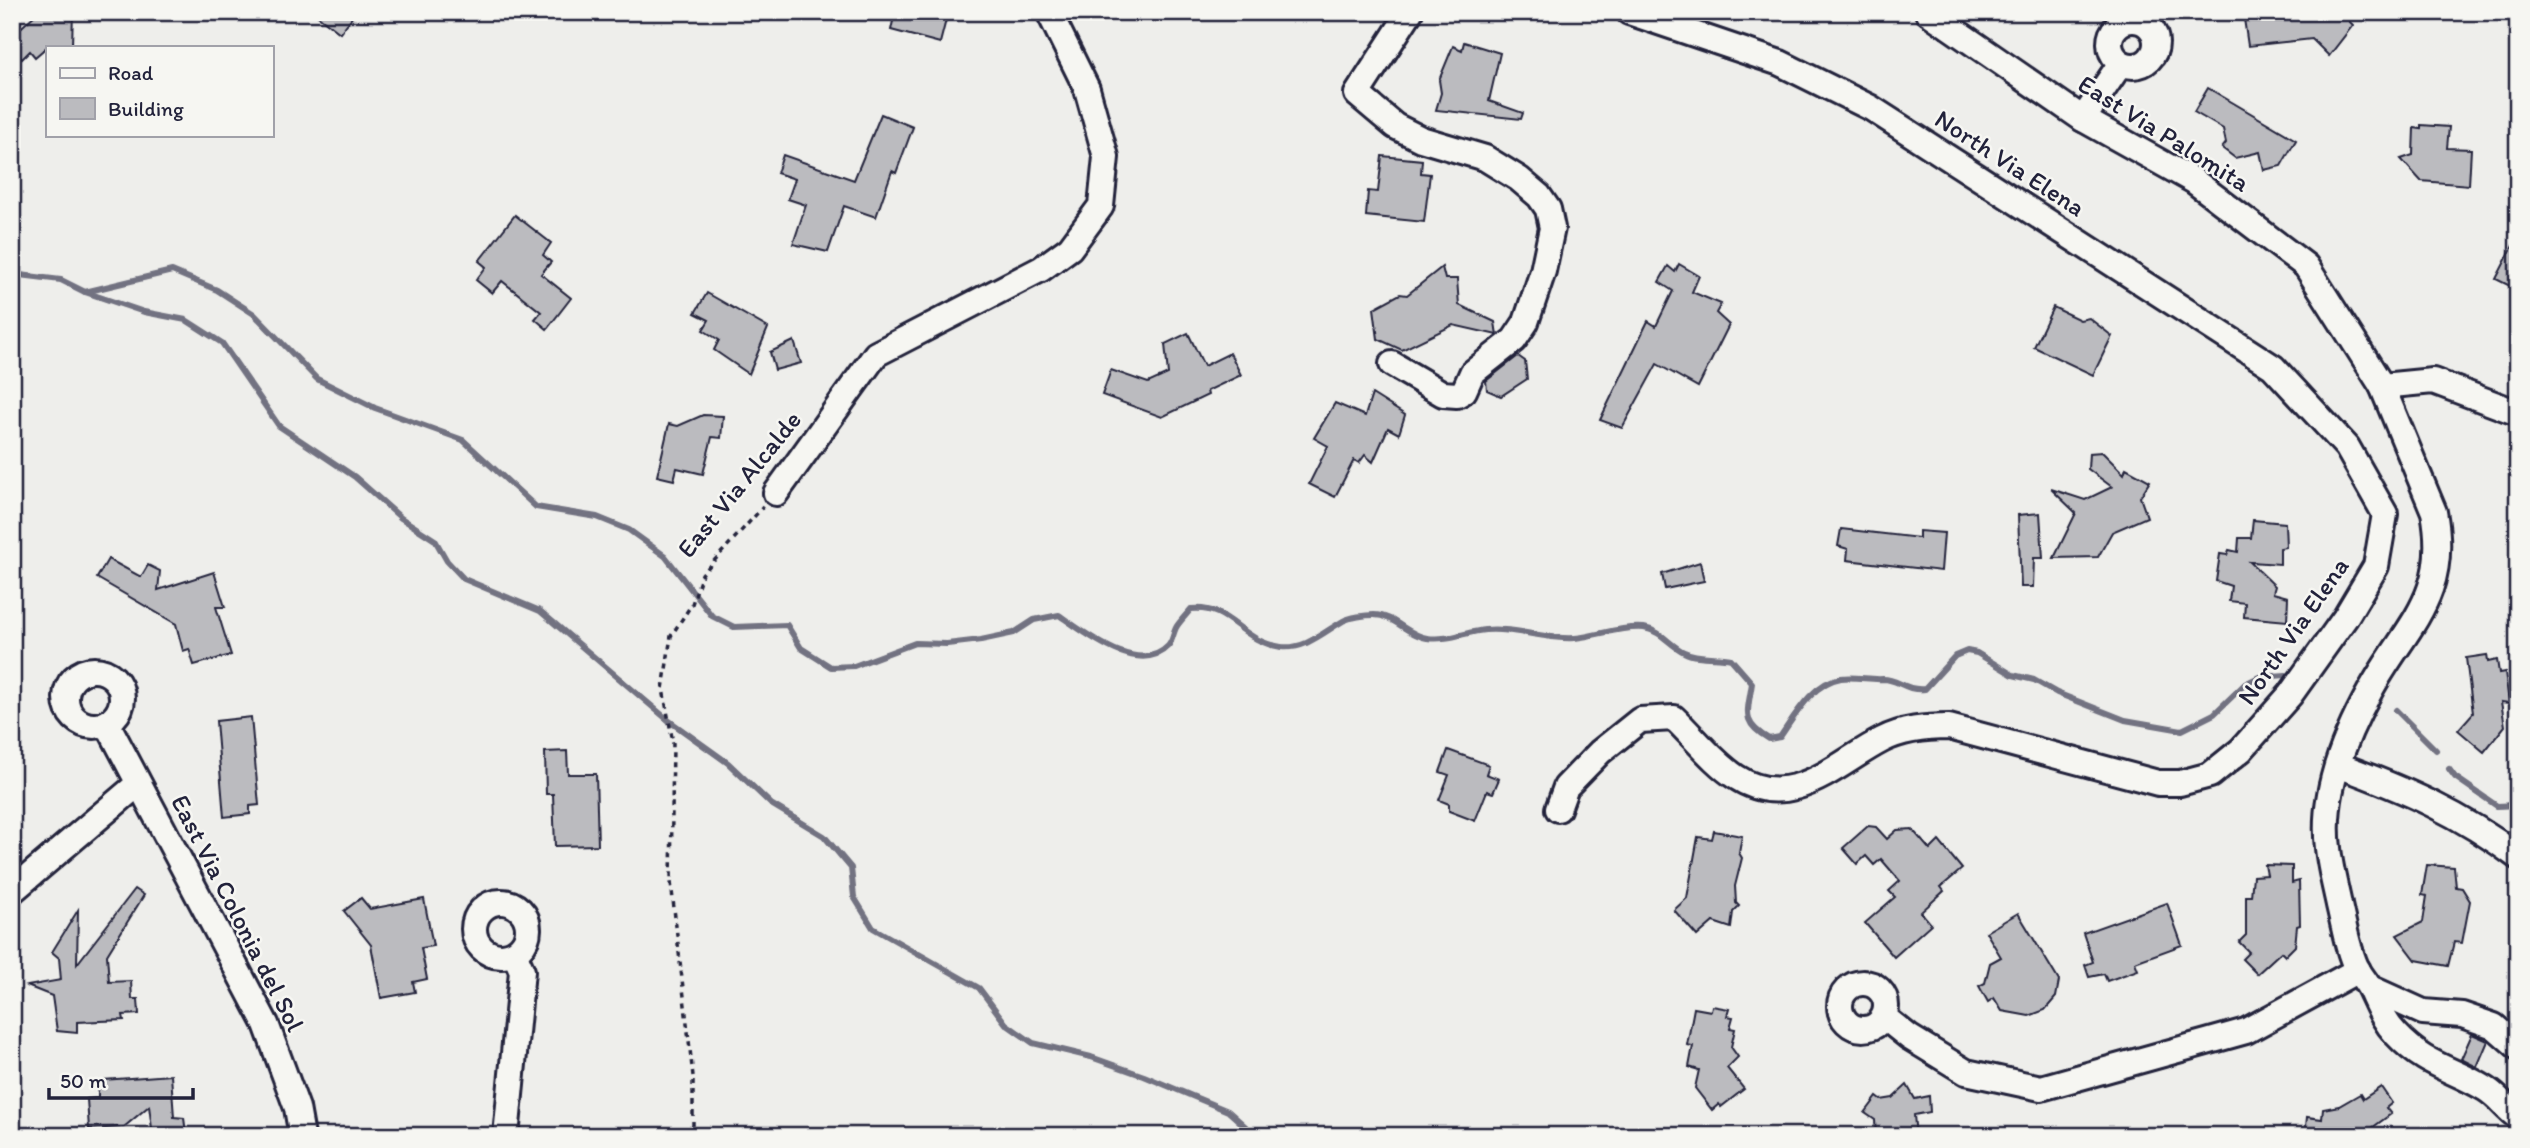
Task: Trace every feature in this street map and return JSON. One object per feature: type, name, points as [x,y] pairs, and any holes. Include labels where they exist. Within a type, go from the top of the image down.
[{"type":"street","name":"East Via Alcalde","points":[[776,493],[876,354],[1041,269],[1070,248],[1101,206],[1106,157],[1087,89],[1049,12]]},
{"type":"street","points":[[1392,364],[1443,394],[1457,396],[1464,391],[1472,373],[1514,340],[1526,322],[1543,271],[1552,228],[1548,209],[1519,179],[1485,158],[1421,138],[1395,126],[1357,94],[1410,12]]},
{"type":"street","name":"North Via Elena","points":[[1558,809],[1566,787],[1600,751],[1640,720],[1653,717],[1674,718],[1737,777],[1762,788],[1811,784],[1881,740],[1906,730],[1931,727],[1959,729],[2158,783],[2180,783],[2210,775],[2241,750],[2290,695],[2345,618],[2376,566],[2385,514],[2347,447],[2273,367],[1871,108],[1780,63],[1629,12]]},
{"type":"street","name":"East Via Palomita","points":[[1928,12],[2083,119],[2194,181],[2306,265],[2382,386],[2434,512],[2437,532],[2436,564],[2429,597],[2415,624],[2371,687],[2348,731],[2337,765],[2329,810],[2327,845],[2343,926],[2378,1010],[2414,1050],[2433,1065],[2485,1088],[2518,1117]]},
{"type":"street","points":[[2083,119],[2121,63]]},
{"type":"street","points":[[2382,386],[2433,382],[2518,413]]},
{"type":"street","name":"East Via Colonia del Sol","points":[[107,723],[266,1024],[297,1108],[302,1136]]},
{"type":"street","points":[[2337,765],[2443,808],[2478,827],[2518,857]]},
{"type":"street","points":[[12,891],[138,784]]},
{"type":"street","points":[[506,1136],[522,971],[513,953]]},
{"type":"street","points":[[1884,1017],[1909,1037],[1966,1072],[2041,1088],[2246,1031],[2364,979],[2423,1012],[2462,1015],[2494,1026],[2518,1047]]},
{"type":"path","name":"East Via Alcalde","points":[[692,1136],[693,1076],[671,882],[673,743],[663,690],[667,657],[671,636],[692,604],[702,574],[776,493]]},
{"type":"building","points":[[38,12],[73,12],[72,45],[49,45],[35,57],[30,51],[22,59],[12,48],[12,36]]},
{"type":"building","points":[[313,12],[356,12],[340,33]]},
{"type":"building","points":[[895,12],[948,12],[940,43],[891,30]]},
{"type":"building","points":[[2243,12],[2354,12],[2349,21],[2353,25],[2329,56],[2312,39],[2248,46]]},
{"type":"building","points":[[1464,42],[1500,53],[1489,101],[1523,113],[1521,119],[1436,110],[1441,93],[1439,80],[1453,46],[1462,50]]},
{"type":"building","points":[[2208,88],[2296,140],[2281,166],[2264,170],[2260,152],[2235,158],[2222,148],[2226,143],[2223,129],[2194,112]]},
{"type":"building","points":[[881,114],[913,127],[896,173],[892,171],[876,217],[844,206],[828,252],[793,244],[806,205],[788,199],[795,179],[777,173],[783,155],[854,180]]},
{"type":"building","points":[[2421,125],[2449,127],[2447,148],[2471,149],[2469,185],[2421,181],[2401,159],[2413,155],[2414,128],[2421,129]]},
{"type":"building","points":[[1382,156],[1422,160],[1421,173],[1430,174],[1424,222],[1366,216],[1368,191],[1378,192]]},
{"type":"building","points":[[515,215],[551,243],[543,255],[551,262],[541,274],[571,298],[547,329],[535,319],[541,312],[502,281],[492,293],[476,280],[486,267],[479,261]]},
{"type":"building","points":[[2518,236],[2518,290],[2496,279]]},
{"type":"building","points":[[1679,264],[1699,276],[1692,292],[1721,304],[1716,313],[1729,325],[1698,387],[1657,364],[1622,428],[1600,420],[1648,321],[1656,326],[1673,291],[1659,282],[1668,266],[1675,272]]},
{"type":"building","points":[[1442,267],[1445,279],[1457,279],[1459,305],[1495,322],[1497,335],[1453,325],[1402,350],[1378,339],[1374,308],[1400,294],[1407,295]]},
{"type":"building","points":[[707,293],[768,328],[749,374],[714,350],[719,340],[703,330],[709,320],[695,313]]},
{"type":"building","points":[[2053,307],[2080,320],[2089,318],[2112,336],[2093,375],[2034,347]]},
{"type":"building","points":[[1188,333],[1204,366],[1230,353],[1241,375],[1207,391],[1208,395],[1162,417],[1102,395],[1111,370],[1148,383],[1168,374],[1165,344]]},
{"type":"building","points":[[794,341],[801,363],[775,370],[770,352]]},
{"type":"building","points":[[1518,356],[1525,361],[1527,379],[1501,396],[1487,390],[1486,381]]},
{"type":"building","points":[[1372,394],[1405,415],[1399,434],[1388,428],[1373,462],[1365,455],[1359,463],[1354,460],[1335,497],[1309,484],[1328,446],[1314,438],[1335,403],[1365,416]]},
{"type":"building","points":[[703,415],[723,416],[721,438],[712,437],[703,474],[677,468],[674,480],[657,476],[669,424],[678,426]]},
{"type":"building","points":[[2102,452],[2124,474],[2126,468],[2150,481],[2140,497],[2147,517],[2112,532],[2098,557],[2054,558],[2076,513],[2051,489],[2085,500],[2112,487],[2088,469],[2089,453]]},
{"type":"building","points":[[2040,513],[2043,558],[2034,558],[2033,587],[2021,587],[2018,515]]},
{"type":"building","points":[[2253,520],[2285,523],[2286,547],[2280,548],[2280,564],[2250,562],[2275,586],[2273,593],[2288,597],[2287,621],[2244,617],[2245,603],[2229,601],[2231,586],[2216,581],[2220,554],[2227,555],[2229,550],[2238,552],[2239,538],[2251,538]]},
{"type":"building","points":[[1841,529],[1919,538],[1919,531],[1944,533],[1941,571],[1847,560],[1848,549],[1838,546]]},
{"type":"building","points":[[108,559],[141,577],[148,565],[160,571],[158,590],[214,572],[225,607],[216,607],[231,655],[194,665],[189,649],[183,651],[176,624],[97,578]]},
{"type":"building","points":[[1700,562],[1704,581],[1665,589],[1662,574]]},
{"type":"building","points":[[2487,655],[2488,662],[2497,660],[2499,673],[2505,672],[2509,703],[2501,702],[2505,726],[2484,752],[2458,730],[2473,713],[2466,658]]},
{"type":"building","points":[[251,717],[259,805],[250,806],[250,814],[224,817],[216,721]]},
{"type":"building","points":[[1448,750],[1489,765],[1486,774],[1499,779],[1493,793],[1487,791],[1475,821],[1449,811],[1449,804],[1439,800],[1449,775],[1440,772]]},
{"type":"building","points":[[567,751],[568,774],[596,774],[598,845],[555,846],[553,794],[546,794],[545,752]]},
{"type":"building","points":[[1868,826],[1876,827],[1887,839],[1897,830],[1912,829],[1930,850],[1939,841],[1962,869],[1941,887],[1944,891],[1921,912],[1931,924],[1894,957],[1865,923],[1895,897],[1889,891],[1900,881],[1881,859],[1874,865],[1866,856],[1857,864],[1843,848]]},
{"type":"building","points":[[1714,831],[1742,836],[1739,853],[1742,858],[1735,886],[1736,903],[1739,906],[1733,912],[1731,928],[1713,922],[1697,936],[1674,910],[1687,898],[1698,837],[1712,839]]},
{"type":"building","points":[[2265,865],[2292,866],[2292,883],[2299,881],[2300,925],[2297,926],[2295,946],[2285,956],[2281,952],[2257,974],[2242,959],[2249,952],[2239,942],[2246,935],[2246,896],[2251,896],[2253,876],[2267,875]]},
{"type":"building","points":[[2427,865],[2454,867],[2456,887],[2462,888],[2470,901],[2462,943],[2454,942],[2448,966],[2416,960],[2397,935],[2423,922],[2427,896],[2422,895]]},
{"type":"building","points":[[135,889],[144,895],[107,955],[109,982],[131,981],[132,999],[138,999],[139,1014],[123,1015],[124,1020],[77,1022],[77,1033],[57,1031],[52,996],[27,986],[61,980],[59,958],[52,952],[78,910],[77,964]]},
{"type":"building","points":[[361,898],[370,909],[424,899],[433,946],[421,948],[427,979],[413,982],[415,992],[381,998],[371,945],[344,911]]},
{"type":"building","points":[[2167,903],[2182,945],[2135,962],[2138,970],[2107,981],[2104,974],[2089,977],[2085,965],[2093,962],[2083,933]]},
{"type":"building","points":[[2018,913],[2059,981],[2056,997],[2045,1010],[2029,1016],[2002,1011],[1994,998],[1988,1002],[1979,986],[1985,983],[1990,963],[2001,957],[1986,932]]},
{"type":"building","points":[[1712,1006],[1729,1009],[1727,1016],[1733,1017],[1730,1028],[1735,1029],[1731,1047],[1738,1057],[1727,1068],[1744,1089],[1721,1107],[1719,1104],[1712,1110],[1695,1088],[1699,1070],[1689,1067],[1693,1046],[1687,1045],[1694,1008],[1711,1011]]},
{"type":"building","points":[[2472,1034],[2488,1041],[2477,1067],[2461,1059]]},
{"type":"building","points":[[171,1075],[174,1117],[184,1118],[186,1133],[153,1136],[149,1106],[124,1127],[89,1129],[87,1099],[98,1098],[98,1087],[103,1080]]},
{"type":"building","points":[[1907,1085],[1915,1099],[1929,1096],[1930,1112],[1914,1115],[1916,1136],[1876,1136],[1875,1120],[1865,1113],[1877,1097],[1881,1100],[1893,1098]]},
{"type":"building","points":[[2381,1087],[2392,1103],[2386,1108],[2391,1114],[2361,1136],[2305,1136],[2307,1117],[2322,1119],[2323,1109],[2339,1106],[2360,1094],[2363,1099]]},
{"type":"waterway","points":[[85,292],[172,271],[217,290],[254,314],[317,379],[375,408],[463,440],[536,507],[597,517],[629,530],[665,556],[712,616],[734,627],[787,625],[801,648],[831,667],[854,666],[915,643],[947,644],[1014,633],[1034,620],[1059,615],[1112,649],[1142,657],[1156,654],[1168,646],[1177,626],[1191,609],[1216,612],[1255,638],[1281,647],[1298,646],[1346,620],[1371,615],[1388,618],[1413,633],[1434,639],[1496,630],[1575,638],[1627,628],[1644,628],[1656,632],[1689,654],[1731,659],[1752,683],[1748,709],[1750,721],[1769,739],[1780,737],[1813,693],[1831,681],[1841,678],[1883,679],[1925,689],[1955,656],[1967,651],[1977,653],[2013,675],[2034,680],[2057,693],[2125,720],[2182,730],[2214,714],[2245,684],[2259,677],[2286,675]]},
{"type":"waterway","points":[[12,274],[61,280],[85,292],[144,312],[186,320],[222,343],[279,426],[355,477],[401,518],[435,540],[447,561],[464,579],[540,611],[668,720],[728,763],[771,804],[824,836],[851,868],[854,897],[873,928],[979,988],[1006,1024],[1033,1043],[1091,1057],[1228,1111],[1256,1136]]},
{"type":"waterway","points":[[2396,710],[2436,750]]},
{"type":"waterway","points":[[2449,769],[2455,777],[2497,806],[2518,805]]}]
